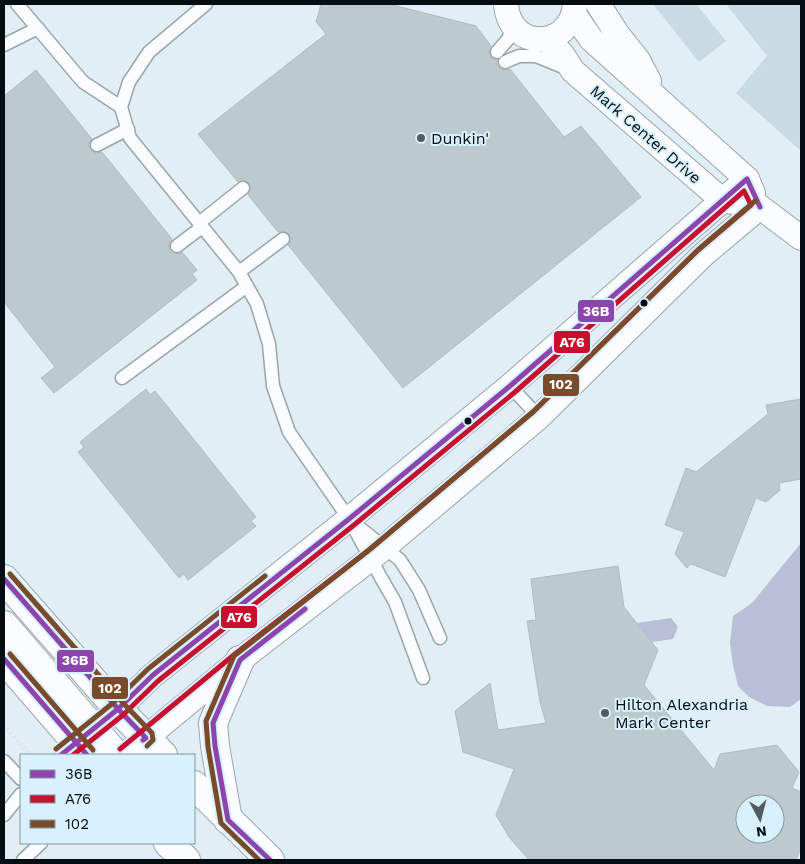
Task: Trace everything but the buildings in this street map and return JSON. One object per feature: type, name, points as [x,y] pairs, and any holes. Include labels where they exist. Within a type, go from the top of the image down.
[{"type":"main road","points":[[4,567],[25,603]]},
{"type":"main road","points":[[4,578],[118,709],[155,747]]},
{"type":"main road","points":[[4,625],[79,745]]},
{"type":"main road","points":[[4,659],[79,745],[112,754]]},
{"type":"main road","points":[[228,820],[215,746],[213,723],[240,660]]},
{"type":"main road","points":[[195,786],[270,860]]},
{"type":"main road","points":[[169,844],[186,860]]},
{"type":"street","name":"Mark Center Drive","points":[[598,4],[618,35],[638,60],[658,98]]},
{"type":"street","name":"Mark Center Drive","points":[[575,9],[592,39],[746,179],[760,207],[801,238]]},
{"type":"street","points":[[505,10],[518,31],[526,37],[546,39],[564,31],[570,23],[575,9]]},
{"type":"street","name":"Mark Center Drive","points":[[546,39],[562,54],[573,71],[722,200],[760,207]]},
{"type":"street","points":[[79,745],[153,675],[349,519],[510,386],[746,179]]},
{"type":"street","points":[[129,754],[155,747],[240,660],[377,553],[539,417],[703,255],[760,207]]},
{"type":"lane","points":[[17,4],[84,82],[121,107]]},
{"type":"lane","points":[[206,4],[149,52],[130,82],[121,107],[130,138],[239,272],[257,304],[269,344],[273,386],[289,432],[349,519],[377,553],[380,576],[395,602],[423,678]]},
{"type":"lane","points":[[505,10],[509,38],[500,57],[536,56],[573,71]]},
{"type":"lane","points":[[4,45],[38,28]]},
{"type":"lane","points":[[97,145],[128,129]]},
{"type":"lane","points":[[178,246],[242,188]]},
{"type":"lane","points":[[239,272],[283,239]]},
{"type":"lane","points":[[122,378],[247,286]]},
{"type":"lane","points":[[510,386],[539,417]]},
{"type":"lane","points":[[377,553],[400,560],[419,590],[440,638]]},
{"type":"lane","points":[[4,761],[20,778]]},
{"type":"lane","points":[[4,816],[20,795]]},
{"type":"lane","points":[[23,860],[40,844]]},
{"type":"path","points":[[4,725],[29,754]]},
{"type":"shaded area","points":[[653,4],[696,4],[726,41],[699,62]]},
{"type":"shaded area","points":[[726,4],[801,4],[801,151],[736,93],[767,56]]},
{"type":"water","points":[[801,543],[801,699],[790,707],[767,706],[749,697],[738,686],[730,643],[733,616],[752,603]]},
{"type":"water","points":[[671,618],[678,627],[673,639],[652,642],[637,623]]},
{"type":"transit line","name":"36B","points":[[62,754],[118,709],[153,675],[349,519],[510,386],[747,179],[760,207]]},
{"type":"transit line","name":"A76","points":[[74,754],[123,715],[158,681],[354,525],[515,392],[744,191],[751,205],[698,250],[534,411],[369,550],[235,654],[120,749]]},
{"type":"transit line","name":"102","points":[[259,860],[221,823],[208,747],[206,721],[234,656],[369,550],[534,411],[698,250],[755,201]]},
{"type":"transit line","name":"102","points":[[10,574],[124,704],[152,733],[153,740],[147,746]]},
{"type":"transit line","name":"102","points":[[56,749],[113,703],[148,669],[265,576]]},
{"type":"transit line","name":"36B","points":[[4,579],[118,709],[146,738],[143,740]]},
{"type":"transit line","name":"36B","points":[[270,860],[228,820],[215,746],[213,723],[240,660],[305,609]]},
{"type":"transit line","name":"102","points":[[10,654],[93,750]]},
{"type":"transit line","name":"36B","points":[[4,659],[86,754]]},
{"type":"place","name":"Dunkin'","points":[[421,138]]},
{"type":"place","name":"Hilton Alexandria Mark Center","points":[[605,713]]}]
